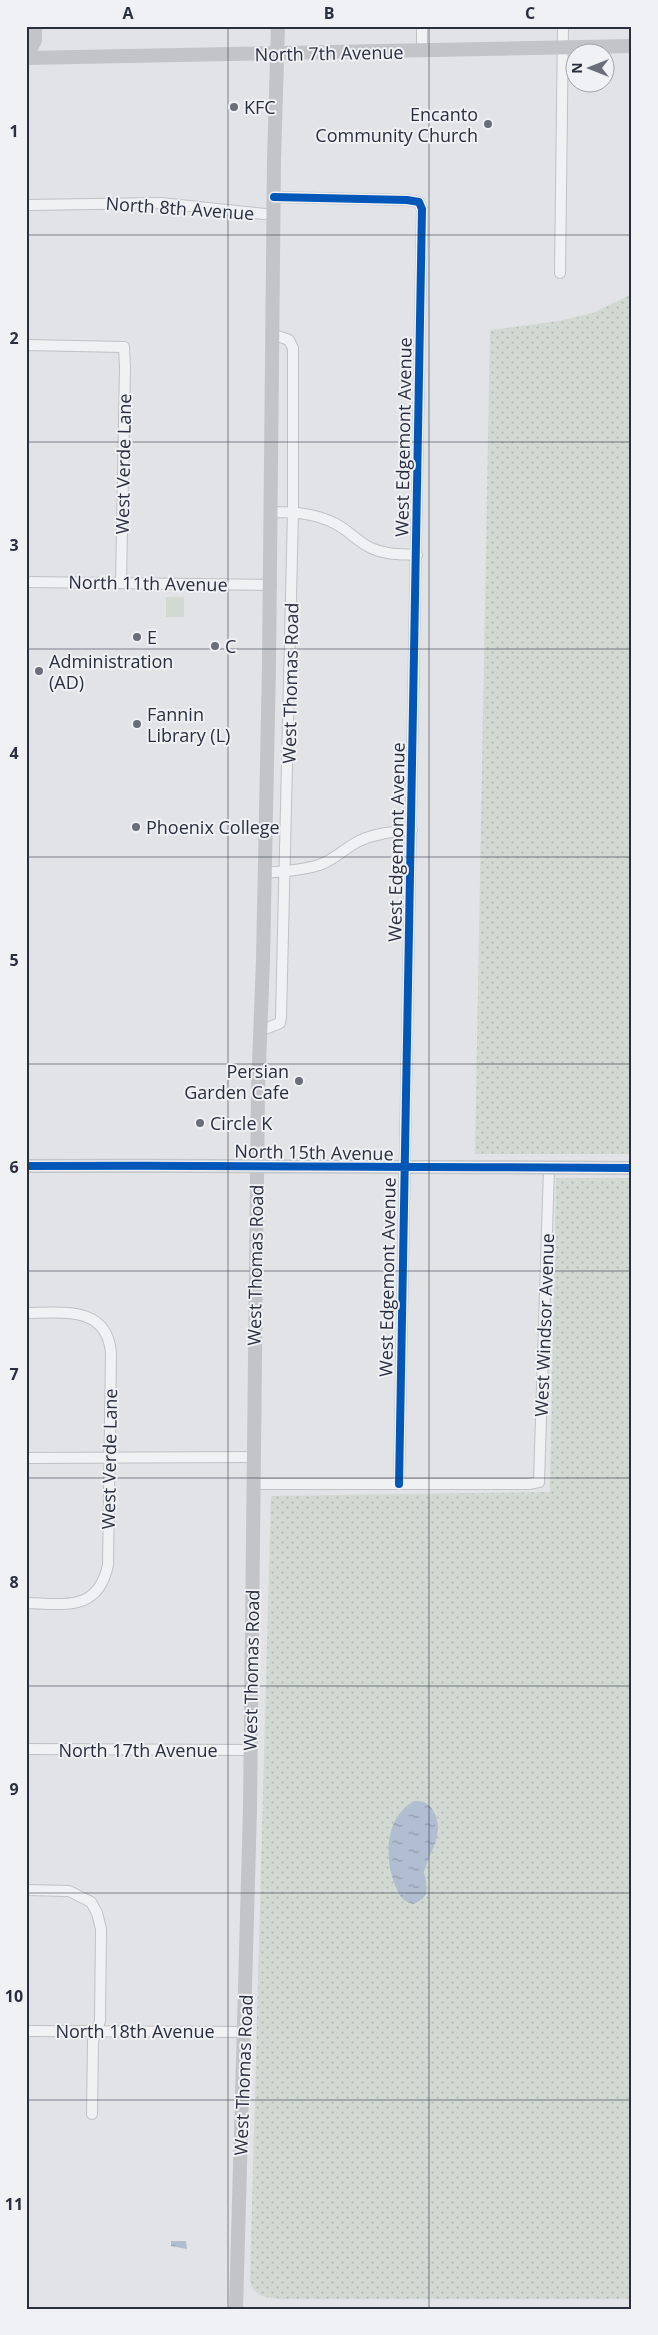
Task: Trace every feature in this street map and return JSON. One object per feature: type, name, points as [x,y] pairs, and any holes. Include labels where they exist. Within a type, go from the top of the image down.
[{"type":"main road","points":[[26,58],[35,40],[35,26]]},
{"type":"main road","name":"West Thomas Road","points":[[236,2309],[250,1750],[257,1166],[265,873],[278,26]]},
{"type":"main road","name":"North 7th Avenue","points":[[26,58],[632,46]]},
{"type":"main road","name":"North 15th Avenue","points":[[26,1166],[632,1168]]},
{"type":"street","points":[[422,26],[422,51]]},
{"type":"street","points":[[560,273],[563,26]]},
{"type":"street","name":"North 8th Avenue","points":[[274,197],[418,202]]},
{"type":"street","name":"West Edgemont Avenue","points":[[399,1484],[417,555],[422,209],[418,202]]},
{"type":"street","name":"North 8th Avenue","points":[[26,205],[161,203],[274,215]]},
{"type":"street","name":"West Thomas Road","points":[[260,1031],[280,1023],[281,1017],[294,512],[293,348],[288,340],[272,334]]},
{"type":"street","name":"West Verde Lane","points":[[26,345],[124,347],[121,582]]},
{"type":"street","points":[[271,512],[294,512],[319,517],[337,524],[370,548],[389,554],[417,555]]},
{"type":"street","name":"North 11th Avenue","points":[[26,582],[270,585]]},
{"type":"street","points":[[265,873],[320,865],[338,856],[358,842],[376,834],[412,830]]},
{"type":"street","name":"West Windsor Avenue","points":[[399,1484],[529,1484],[540,1482],[549,1168]]},
{"type":"street","name":"West Verde Lane","points":[[26,1313],[83,1315],[94,1320],[104,1329],[111,1353],[108,1565],[105,1578],[99,1589],[90,1597],[76,1603],[26,1603]]},
{"type":"street","points":[[26,1458],[253,1457]]},
{"type":"street","points":[[253,1484],[399,1484]]},
{"type":"street","name":"North 17th Avenue","points":[[26,1749],[250,1750]]},
{"type":"street","points":[[26,1890],[69,1891],[91,1902],[97,1913],[101,1929],[100,2021],[93,2041],[92,2114]]},
{"type":"street","name":"North 18th Avenue","points":[[26,2031],[244,2032]]},
{"type":"shaded area","points":[[632,294],[632,1154],[475,1154],[490,330],[559,321],[593,313]]},
{"type":"shaded area","points":[[166,597],[184,597],[184,617],[166,617]]},
{"type":"shaded area","points":[[556,1178],[632,1178],[632,2299],[282,2299],[262,2296],[255,2291],[250,2281],[271,1496],[550,1492]]},
{"type":"water","points":[[415,1801],[424,1802],[431,1807],[437,1820],[438,1828],[424,1872],[427,1887],[425,1895],[413,1904],[404,1899],[396,1888],[391,1874],[389,1850],[390,1838],[398,1816]]},
{"type":"water","points":[[171,2241],[186,2241],[187,2249],[171,2246]]},
{"type":"cycle path","points":[[274,197],[407,200],[419,202],[422,209],[399,1484]]},
{"type":"cycle path","points":[[26,1166],[632,1168]]},
{"type":"place","name":"KFC","points":[[234,107]]},
{"type":"place","name":"Encanto Community Church","points":[[488,124]]},
{"type":"place","name":"E","points":[[137,637]]},
{"type":"place","name":"C","points":[[215,646]]},
{"type":"place","name":"Administration (AD)","points":[[39,671]]},
{"type":"place","name":"Fannin Library (L)","points":[[137,724]]},
{"type":"place","name":"Phoenix College","points":[[136,827]]},
{"type":"place","name":"Persian Garden Cafe","points":[[299,1081]]},
{"type":"place","name":"Circle K","points":[[200,1123]]}]
